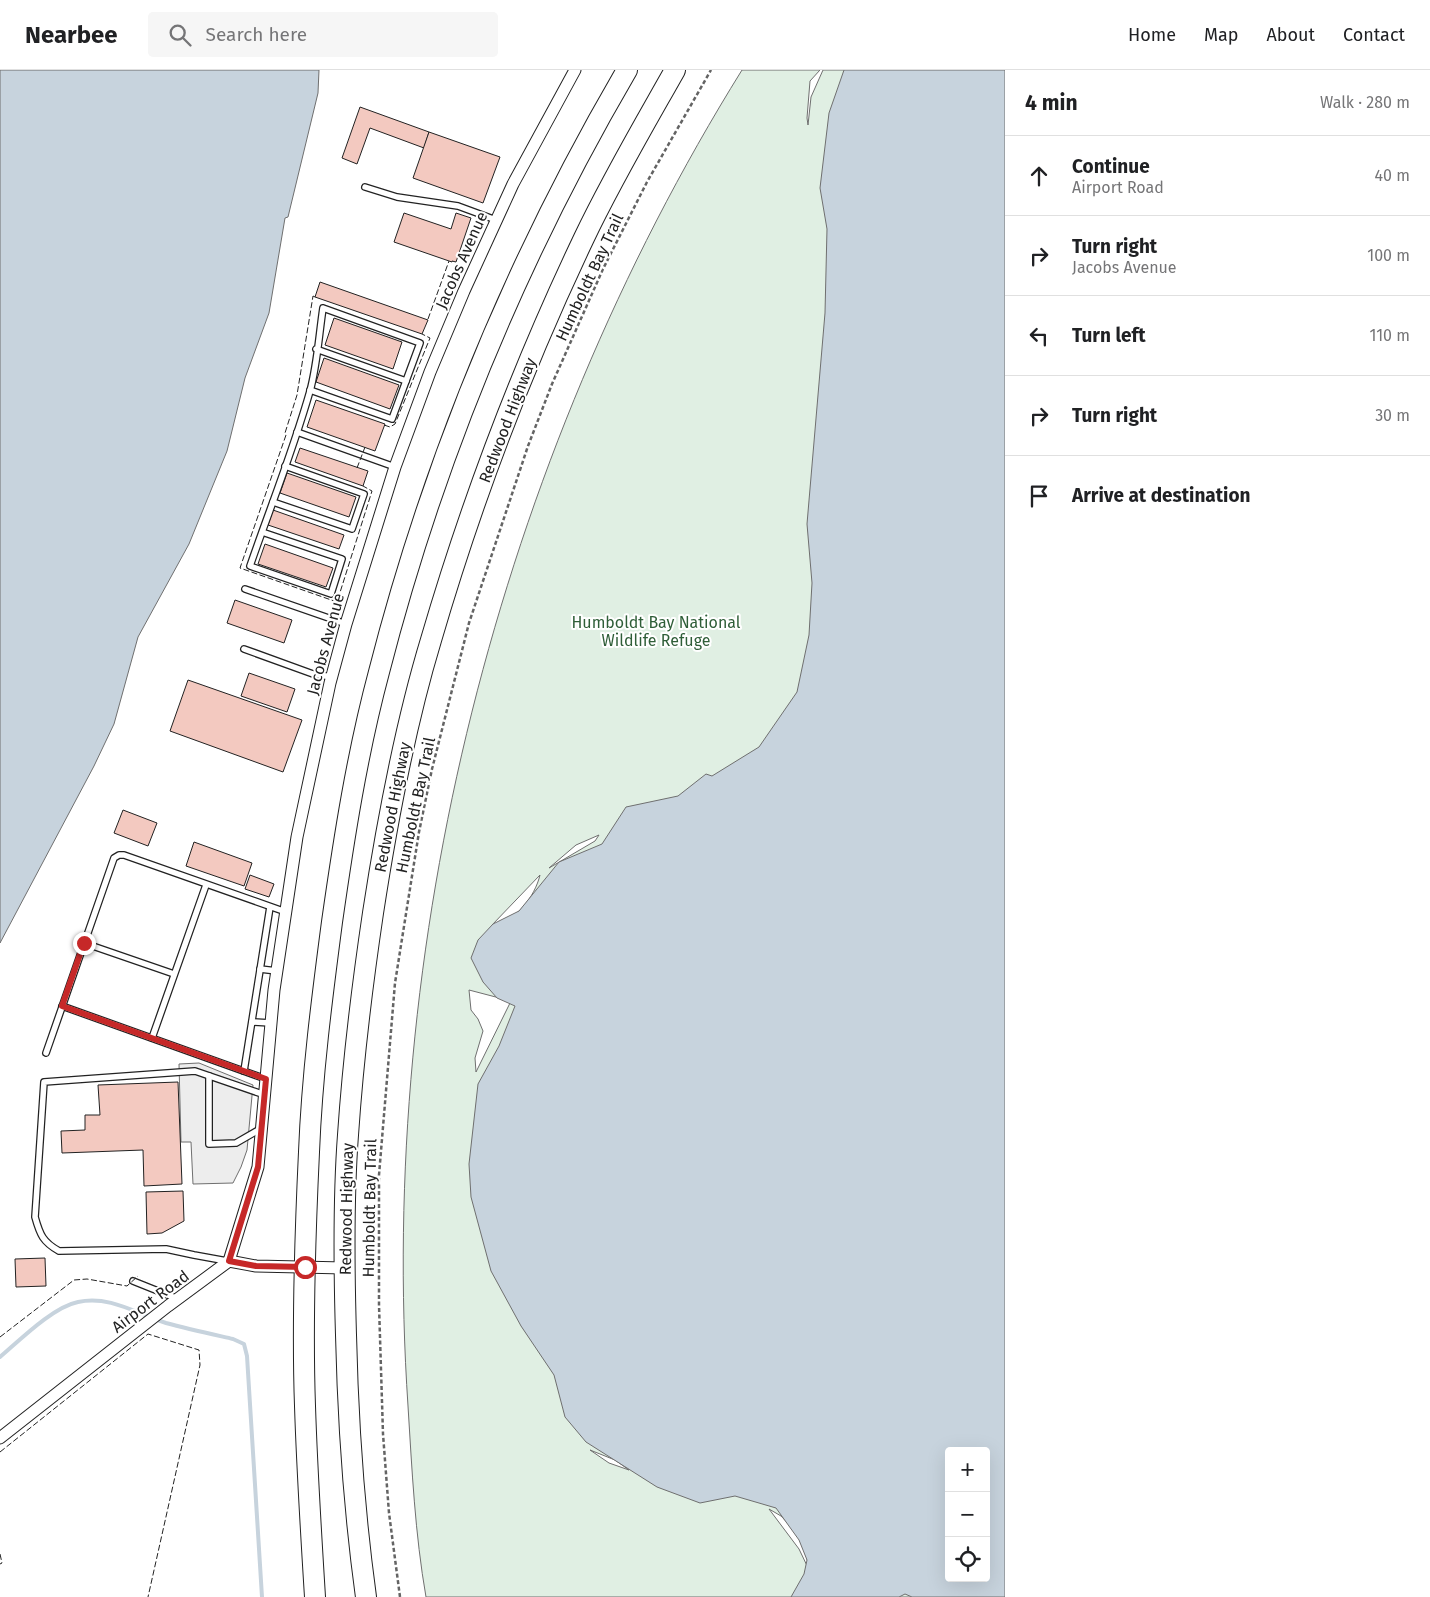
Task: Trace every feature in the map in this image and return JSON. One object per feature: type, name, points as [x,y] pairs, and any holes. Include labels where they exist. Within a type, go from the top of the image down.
[{"type":"highway","points":[[315,1597],[305,1403],[305,1267],[309,1148],[318,1028],[338,879],[358,764],[378,673],[404,581],[471,389],[510,294],[558,195],[626,70]]},
{"type":"highway","name":"Redwood Highway","points":[[366,1597],[355,1505],[348,1406],[344,1268],[347,1139],[355,1048],[368,945],[387,828],[404,745],[430,643],[476,501],[529,360],[586,234],[675,70]]},
{"type":"street","name":"Jacobs Avenue","points":[[229,1261],[258,1167],[277,971],[297,837],[332,677],[346,624],[395,467],[430,372],[513,184],[575,70]]},
{"type":"street","points":[[229,1261],[256,1266],[344,1268]]},
{"type":"street","name":"Airport Road","points":[[0,1438],[133,1333],[229,1261]]},
{"type":"lane","points":[[365,186],[397,197],[458,206],[496,220]]},
{"type":"lane","points":[[262,532],[342,559],[331,594],[250,566],[310,390],[323,308],[420,342],[392,419],[310,390]]},
{"type":"lane","points":[[316,349],[406,381]]},
{"type":"lane","points":[[297,432],[395,467]]},
{"type":"lane","points":[[273,502],[352,529],[364,494],[285,466]]},
{"type":"lane","points":[[245,589],[346,624]]},
{"type":"lane","points":[[244,649],[312,674],[332,677]]},
{"type":"lane","points":[[46,1053],[114,858],[119,855],[124,855],[286,912]]},
{"type":"lane","points":[[152,1038],[206,885]]},
{"type":"lane","points":[[244,1071],[270,907]]},
{"type":"lane","points":[[84,943],[174,974]]},
{"type":"lane","points":[[260,969],[277,971]]},
{"type":"lane","points":[[62,1006],[266,1079]]},
{"type":"lane","points":[[252,1022],[271,1023]]},
{"type":"lane","points":[[229,1261],[166,1249],[59,1251],[49,1245],[39,1234],[36,1217],[44,1082],[195,1071],[265,1095]]},
{"type":"lane","points":[[209,1076],[209,1144],[236,1143],[262,1128]]},
{"type":"lane","points":[[133,1281],[178,1299]]},
{"type":"path","name":"Humboldt Bay Trail","points":[[400,1597],[389,1513],[382,1434],[379,1305],[379,1175],[395,983],[419,832],[434,761],[469,623],[528,446],[552,384],[603,269],[647,182],[711,70]]},
{"type":"green space","name":"Humboldt Bay National Wildlife Refuge","points":[[742,70],[820,70],[810,81],[808,125],[811,97],[823,70],[1005,70],[1005,1597],[426,1597],[417,1526],[411,1454],[403,1232],[413,1058],[436,884],[472,712],[521,543],[583,379],[656,221]],"holes":[[[599,835],[595,841],[549,868],[576,845]],[[540,875],[534,891],[523,907],[509,919],[492,925]],[[469,990],[511,1001],[476,1072],[475,1058],[483,1031],[478,1019],[471,1010]],[[590,1450],[615,1460],[629,1470],[609,1463]],[[769,1509],[781,1516],[801,1537],[811,1574],[799,1549]]]},
{"type":"shaded area","points":[[0,70],[319,70],[318,93],[288,217],[285,218],[269,313],[245,378],[227,451],[189,544],[138,637],[114,724],[94,766],[0,943]]},
{"type":"shaded area","points":[[844,70],[1005,70],[1005,1597],[912,1597],[905,1594],[899,1597],[791,1597],[804,1574],[807,1560],[799,1540],[776,1508],[735,1496],[700,1503],[657,1487],[586,1442],[565,1417],[554,1375],[521,1326],[491,1271],[471,1197],[469,1164],[478,1084],[499,1046],[515,1006],[497,998],[483,982],[471,958],[478,940],[493,924],[519,911],[559,862],[602,844],[626,807],[678,796],[706,774],[712,776],[759,747],[797,692],[809,635],[812,583],[807,524],[825,313],[827,229],[820,188],[829,113]]},
{"type":"shaded area","points":[[199,1063],[253,1085],[247,1150],[233,1183],[193,1184],[191,1142],[181,1142],[179,1064]]},
{"type":"building","points":[[360,107],[429,132],[424,148],[370,128],[357,164],[342,158]]},
{"type":"building","points":[[429,132],[500,157],[483,203],[413,178]]},
{"type":"building","points":[[404,213],[451,229],[456,213],[471,218],[456,262],[394,242]]},
{"type":"building","points":[[320,282],[428,320],[422,334],[315,297]]},
{"type":"building","points":[[334,318],[402,342],[393,369],[325,345]]},
{"type":"building","points":[[324,358],[399,385],[390,409],[316,382]]},
{"type":"building","points":[[316,400],[385,424],[375,451],[307,427]]},
{"type":"building","points":[[300,448],[368,471],[363,486],[295,462]]},
{"type":"building","points":[[287,473],[356,497],[349,517],[280,493]]},
{"type":"building","points":[[273,510],[344,535],[339,549],[268,525]]},
{"type":"building","points":[[265,544],[333,568],[326,587],[258,564]]},
{"type":"building","points":[[235,600],[292,620],[284,643],[227,623]]},
{"type":"building","points":[[249,673],[295,689],[287,712],[241,696]]},
{"type":"building","points":[[188,680],[302,720],[283,772],[170,731]]},
{"type":"building","points":[[123,810],[157,823],[148,846],[114,833]]},
{"type":"building","points":[[194,842],[252,863],[244,886],[186,866]]},
{"type":"building","points":[[250,875],[274,884],[269,897],[245,889]]},
{"type":"building","points":[[178,1082],[182,1184],[144,1186],[143,1150],[62,1153],[61,1131],[85,1130],[85,1115],[100,1115],[98,1085]]},
{"type":"building","points":[[183,1191],[184,1221],[162,1233],[147,1234],[146,1192]]},
{"type":"building","points":[[45,1258],[46,1286],[16,1287],[15,1259]]},
{"type":"waterway","points":[[0,1357],[37,1325],[58,1310],[78,1302],[90,1301],[101,1301],[123,1306],[166,1323],[233,1339],[244,1344],[247,1356],[262,1597]]},
{"type":"fence","points":[[428,319],[449,261]]},
{"type":"fence","points":[[315,297],[313,296],[297,395],[286,435],[240,568],[337,602],[372,491],[363,486]]},
{"type":"fence","points":[[384,425],[390,427],[395,424],[430,338],[422,334]]},
{"type":"fence","points":[[357,468],[365,447]]},
{"type":"fence","points":[[0,1337],[74,1280],[87,1279],[127,1286],[138,1276]]},
{"type":"fence","points":[[0,1452],[148,1334],[199,1350],[200,1365],[148,1597]]},
{"type":"fence","points":[[0,1554],[2,1563],[0,1564]]},
{"type":"route","points":[[84,943],[62,1006],[266,1079],[258,1167],[229,1261],[256,1266],[305,1267]]}]
